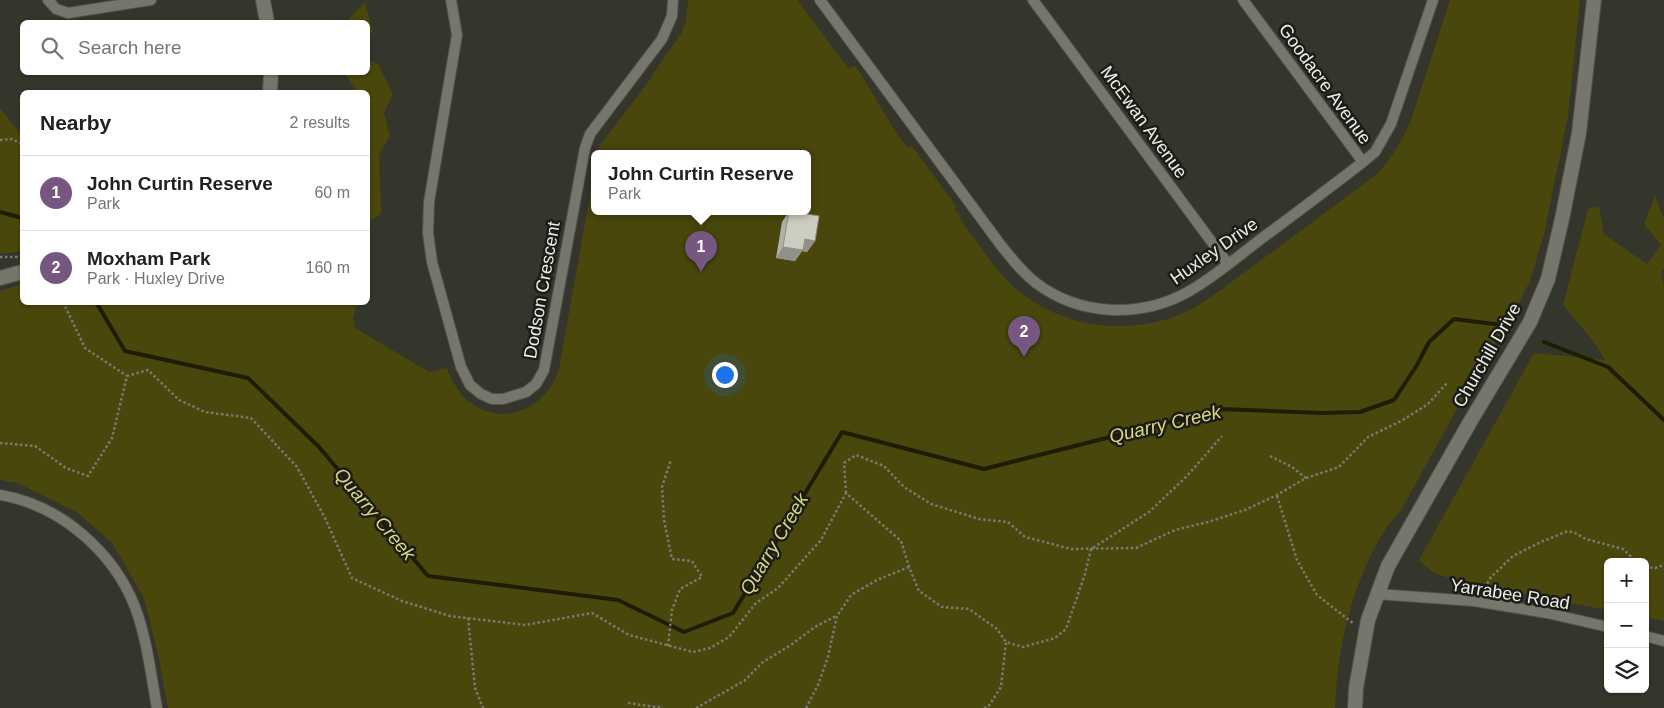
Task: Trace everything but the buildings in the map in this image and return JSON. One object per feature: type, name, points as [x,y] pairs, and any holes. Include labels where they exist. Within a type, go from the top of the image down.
[{"type":"main road","points":[[263,0],[267,20]]},
{"type":"main road","name":"Churchill Drive","points":[[1355,708],[1356,688],[1365,632],[1376,594],[1388,566],[1530,322],[1542,294],[1556,247],[1579,133],[1594,0]]},
{"type":"main road","points":[[270,90],[271,75]]},
{"type":"main road","points":[[0,278],[20,273]]},
{"type":"street","points":[[48,0],[56,9],[68,13],[151,0]]},
{"type":"street","name":"Dodson Crescent","points":[[451,0],[457,35],[430,202],[428,233],[432,262],[460,367],[470,385],[492,400],[498,400],[515,397],[526,392],[536,384],[544,370],[584,148],[590,134],[662,39],[672,16],[673,0]]},
{"type":"street","name":"Huxley Drive","points":[[820,0],[1017,266],[1037,283],[1081,306],[1110,310],[1135,310],[1164,304],[1188,292],[1228,264],[1375,152],[1391,124],[1433,0]]},
{"type":"street","name":"McEwan Avenue","points":[[1033,0],[1228,264]]},
{"type":"street","name":"Goodacre Avenue","points":[[1243,0],[1363,162]]},
{"type":"street","points":[[0,495],[21,499],[63,520],[89,540],[118,574],[130,595],[140,622],[156,708]]},
{"type":"street","name":"Yarrabee Road","points":[[1376,594],[1474,601],[1604,626]]},
{"type":"street","points":[[1649,637],[1664,641]]},
{"type":"path","points":[[0,140],[12,139],[20,143]]},
{"type":"path","points":[[0,257],[20,257]]},
{"type":"path","points":[[64,305],[85,348],[127,376],[148,370],[179,400],[205,412],[251,418],[297,467],[325,518],[352,578],[402,601],[450,616],[525,625],[592,613],[629,635],[693,652],[710,648],[729,637],[756,603],[778,588],[821,540],[846,493],[844,463],[856,455],[884,466],[904,487],[931,504],[979,519],[1008,522],[1024,537],[1071,549],[1136,548],[1174,530],[1208,522],[1245,510],[1277,495],[1306,478],[1339,467],[1368,437],[1401,421],[1428,404],[1447,383]]},
{"type":"path","points":[[0,443],[35,446],[66,468],[88,476],[112,438],[127,376]]},
{"type":"path","points":[[846,493],[901,542],[909,567],[920,591],[942,607],[969,609],[997,629],[1006,642],[1023,647],[1055,638],[1066,629],[1085,574],[1091,549],[1117,530],[1149,512],[1187,476],[1222,436]]},
{"type":"path","points":[[1270,456],[1292,467],[1306,478]]},
{"type":"path","points":[[668,646],[672,610],[680,589],[702,576],[692,561],[672,559],[664,520],[662,487],[671,460]]},
{"type":"path","points":[[1277,495],[1297,560],[1317,594],[1365,632]]},
{"type":"path","points":[[1474,601],[1483,591],[1491,577],[1513,556],[1568,531],[1574,532],[1586,539],[1623,549],[1633,558]]},
{"type":"path","points":[[1649,567],[1655,568],[1664,565]]},
{"type":"path","points":[[806,708],[818,684],[828,657],[837,616],[851,595],[877,580],[909,567]]},
{"type":"path","points":[[696,708],[744,681],[763,662],[791,645],[815,627],[837,616]]},
{"type":"path","points":[[468,618],[475,688],[483,708]]},
{"type":"path","points":[[984,708],[988,707],[1001,687],[1006,642]]},
{"type":"path","points":[[628,703],[663,708]]},
{"type":"shaded area","points":[[688,0],[797,0],[848,68],[856,66],[897,134],[908,148],[912,146],[957,207],[954,209],[961,220],[999,271],[1013,286],[1030,299],[1068,318],[1110,326],[1131,326],[1152,323],[1180,315],[1205,301],[1377,174],[1396,148],[1411,120],[1450,0],[1580,0],[1568,116],[1544,235],[1529,283],[1501,337],[1492,347],[1400,512],[1382,534],[1369,559],[1361,577],[1344,632],[1335,708],[168,708],[159,659],[144,598],[112,543],[78,513],[17,483],[0,480],[0,291],[20,285],[20,305],[358,305],[353,317],[355,328],[429,372],[447,368],[461,394],[474,405],[500,414],[513,413],[525,409],[546,393],[554,382],[559,369],[591,189],[591,215],[811,215],[811,150],[598,150],[652,77],[682,32],[686,21]]},
{"type":"shaded area","points":[[365,2],[370,20],[348,20]]},
{"type":"shaded area","points":[[370,21],[373,32],[370,34]]},
{"type":"shaded area","points":[[370,61],[379,65],[393,94],[384,113],[390,136],[379,154],[381,214],[370,221],[370,90],[355,90],[346,75],[370,75]]},
{"type":"shaded area","points":[[0,108],[20,133],[20,251],[0,254]]},
{"type":"shaded area","points":[[1655,196],[1664,219],[1664,269],[1661,272],[1664,287],[1664,621],[1649,618],[1649,558],[1604,558],[1604,609],[1471,585],[1434,573],[1419,560],[1534,353],[1605,360],[1594,342],[1563,305],[1588,209],[1599,206],[1604,234],[1647,264],[1661,245],[1644,224]]},
{"type":"waterway","name":"Quarry Creek","points":[[0,212],[20,217]]},
{"type":"waterway","name":"Quarry Creek","points":[[98,305],[125,351],[248,378],[319,447],[428,576],[618,600],[684,632],[733,613],[842,432],[984,469],[1221,409],[1322,413],[1360,412],[1394,400],[1417,365],[1429,342],[1454,319],[1502,325]]},
{"type":"waterway","name":"Quarry Creek","points":[[1544,342],[1608,367],[1664,420]]},
{"type":"place","name":"John Curtin Reserve","points":[[701,272]]},
{"type":"place","name":"Moxham Park","points":[[1024,357]]}]
